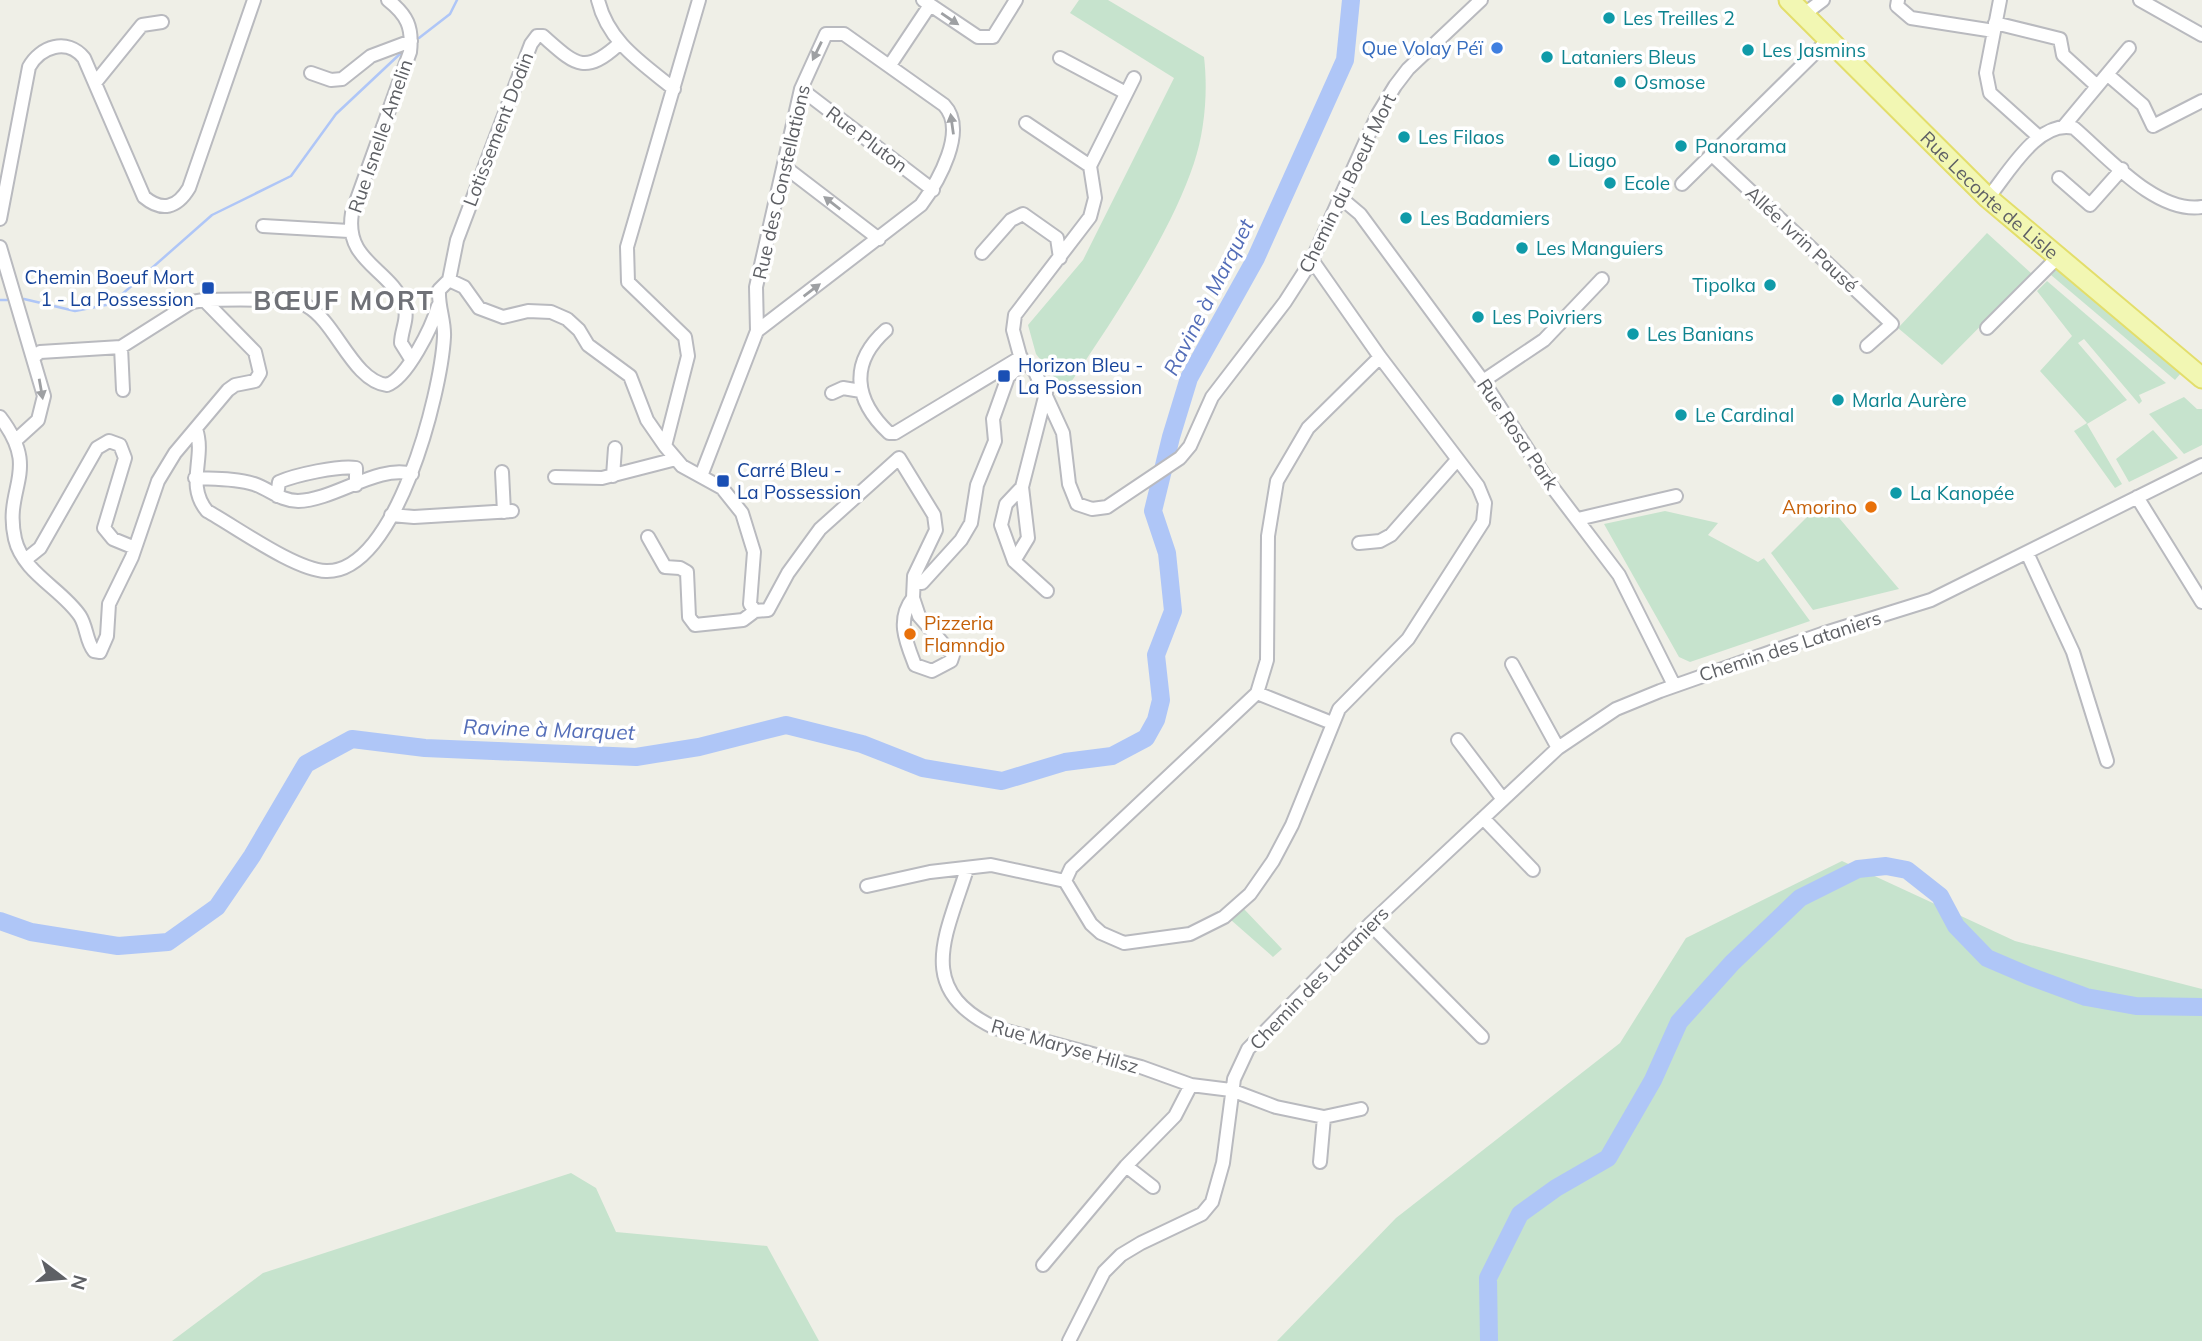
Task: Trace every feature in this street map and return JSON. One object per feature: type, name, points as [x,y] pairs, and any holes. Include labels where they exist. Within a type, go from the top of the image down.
[{"type":"main road","name":"Rue Leconte de Lisle","points":[[1788,0],[1989,198],[2202,378]]},
{"type":"street","points":[[0,219],[29,67],[34,58],[48,47],[71,48],[84,58],[144,197],[154,205],[167,207],[181,202],[189,188],[254,0]]},
{"type":"street","name":"Rue Isnelle Amelin","points":[[388,0],[409,22],[411,41],[352,213],[349,231],[355,247],[402,301],[406,315],[401,344],[411,359]]},
{"type":"street","points":[[598,0],[603,19],[619,44],[674,89]]},
{"type":"street","points":[[665,446],[688,356],[688,345],[685,337],[628,282],[625,266],[627,247],[699,0]]},
{"type":"street","points":[[890,65],[927,3],[985,39],[993,37],[1016,0]]},
{"type":"street","name":"Chemin du Boeuf Mort","points":[[1021,360],[1032,368],[1063,433],[1069,484],[1077,504],[1092,509],[1107,507],[1180,458],[1190,446],[1213,397],[1285,302],[1312,260],[1378,114],[1395,86],[1408,69],[1481,0]]},
{"type":"street","points":[[1898,0],[1897,6],[1911,18],[1994,27],[2060,39],[2063,55],[2097,86]]},
{"type":"street","points":[[2000,0],[1986,73],[1990,93],[2039,137]]},
{"type":"street","points":[[2140,0],[2202,35]]},
{"type":"street","points":[[1803,15],[1819,1]]},
{"type":"street","points":[[95,83],[142,25],[151,21],[162,22]]},
{"type":"street","name":"Rue des Constellations","points":[[701,476],[757,331],[756,287],[801,89],[826,34],[844,34],[944,105],[954,120],[953,136],[933,190],[921,205],[757,331]]},
{"type":"street","name":"Lotissement Dodin","points":[[449,280],[457,240],[531,44],[537,36],[543,36],[572,62],[585,65],[601,60],[619,44]]},
{"type":"street","name":"Rue Isnelle Amelin","points":[[311,73],[331,80],[342,79],[371,56],[411,41]]},
{"type":"street","points":[[1682,184],[1827,41]]},
{"type":"street","points":[[1989,198],[2039,137],[2064,126],[2129,48]]},
{"type":"street","points":[[1060,58],[1126,93]]},
{"type":"street","points":[[2108,75],[2143,106],[2153,126],[2202,101]]},
{"type":"street","points":[[1021,360],[1013,330],[1015,315],[1060,258],[1094,208],[1090,166],[1134,78]]},
{"type":"street","name":"Rue Pluton","points":[[801,89],[933,190]]},
{"type":"street","points":[[1026,123],[1090,166]]},
{"type":"street","points":[[2064,126],[2074,128],[2148,193],[2169,204],[2202,207]]},
{"type":"street","name":"Allée Ivrin Pausé","points":[[1711,154],[1892,324],[1867,346]]},
{"type":"street","points":[[785,167],[879,239]]},
{"type":"street","points":[[2059,178],[2090,205],[2122,169]]},
{"type":"street","name":"Rue Rosa Park","points":[[1341,198],[1360,214],[1483,381],[1550,484],[1619,575],[1674,685]]},
{"type":"street","points":[[982,253],[1010,220],[1023,214],[1057,238],[1060,258]]},
{"type":"street","name":"Rue Isnelle Amelin","points":[[263,226],[349,231]]},
{"type":"street","points":[[0,247],[44,396],[38,420],[16,440]]},
{"type":"street","points":[[1987,328],[2057,257]]},
{"type":"street","points":[[867,886],[930,872],[991,865],[1065,881],[1091,924],[1115,941],[1133,943],[1190,934],[1216,922],[1250,894],[1273,861],[1292,825],[1332,723],[1350,694],[1408,639],[1483,522],[1485,503],[1478,486],[1380,357],[1312,260]]},
{"type":"street","points":[[1483,381],[1544,340],[1602,279]]},
{"type":"street","points":[[196,429],[200,449],[195,478],[200,502],[207,511],[298,563],[320,570],[339,570],[356,562],[373,547],[411,474],[442,355],[444,326],[438,306],[439,290],[449,280],[464,287],[478,308],[503,317],[527,311],[551,312],[567,318],[579,330],[588,345],[629,376],[647,419],[665,446],[682,466],[722,488],[742,513],[754,552],[750,604],[755,611]]},
{"type":"street","points":[[34,357],[40,352],[121,347],[130,344],[180,307],[204,300],[307,306],[372,382],[394,383],[411,359],[438,306]]},
{"type":"street","points":[[1,418],[16,440],[21,457],[14,506],[15,538],[25,560],[78,614],[89,645],[94,651],[100,652],[107,636],[109,604],[135,548],[165,467],[228,390],[235,385],[255,381],[261,368],[255,352],[204,300]]},
{"type":"street","points":[[886,330],[865,352],[861,362],[861,391],[883,427],[890,433],[1021,360]]},
{"type":"street","points":[[121,347],[123,390]]},
{"type":"street","points":[[1065,881],[1071,868],[1257,693],[1267,660],[1268,536],[1277,481],[1308,428],[1380,357]]},
{"type":"street","points":[[914,583],[922,583],[932,575],[967,531],[974,514],[979,478],[993,449],[993,419],[1008,377],[1021,360]]},
{"type":"street","points":[[832,393],[843,388],[861,391]]},
{"type":"street","points":[[1014,561],[1028,538],[1022,487],[1046,393]]},
{"type":"street","points":[[1,418],[18,424],[38,420]]},
{"type":"street","points":[[25,560],[40,548],[97,448],[109,441],[120,445],[125,458],[104,528],[113,539],[135,548]]},
{"type":"street","points":[[613,476],[615,448]]},
{"type":"street","points":[[648,537],[665,567],[680,568],[687,572],[689,617],[695,625],[743,620],[755,611],[768,610],[788,573],[820,529],[899,458],[934,515],[936,530],[914,576],[914,598],[919,615],[953,655],[951,661],[932,671],[915,664],[905,637],[906,611],[914,598]]},
{"type":"street","points":[[555,477],[613,476],[677,459]]},
{"type":"street","points":[[1359,543],[1380,541],[1391,535],[1457,460]]},
{"type":"street","name":"Chemin des Lataniers","points":[[1069,1341],[1104,1272],[1113,1263],[1141,1243],[1196,1218],[1212,1202],[1223,1163],[1231,1090],[1248,1049],[1370,924],[1558,748],[1616,709],[1674,685],[1931,600],[2028,555],[2202,465]]},
{"type":"street","points":[[277,496],[279,482],[288,478],[343,468],[356,468],[356,485]]},
{"type":"street","points":[[195,478],[244,481],[277,496],[300,501],[356,485],[387,472],[401,471],[411,474]]},
{"type":"street","points":[[391,515],[414,517],[508,511],[502,472]]},
{"type":"street","points":[[1022,487],[1002,514],[1003,533],[1014,561],[1047,591]]},
{"type":"street","points":[[1578,519],[1676,496]]},
{"type":"street","points":[[2137,497],[2202,602]]},
{"type":"street","points":[[2028,555],[2073,652],[2107,761]]},
{"type":"street","points":[[1512,664],[1558,748]]},
{"type":"street","points":[[1257,693],[1332,723]]},
{"type":"street","points":[[1458,740],[1502,798]]},
{"type":"street","points":[[1483,818],[1532,870]]},
{"type":"street","name":"Rue Maryse Hilsz","points":[[967,869],[941,959],[944,981],[957,1001],[995,1028],[1141,1068],[1191,1085],[1231,1090]]},
{"type":"street","points":[[1370,924],[1482,1037]]},
{"type":"street","points":[[1043,1265],[1126,1166],[1175,1116],[1191,1085]]},
{"type":"street","points":[[1231,1090],[1276,1107],[1324,1116],[1361,1109]]},
{"type":"street","points":[[1320,1162],[1324,1116]]},
{"type":"street","points":[[1126,1166],[1153,1187]]},
{"type":"green space","points":[[1079,0],[1108,0],[1204,57],[1206,83],[1198,150],[1170,220],[1137,280],[1065,391],[1036,354],[1028,325],[1083,260],[1174,78],[1070,13]]},
{"type":"green space","points":[[1987,233],[2032,274],[1942,365],[1898,328]]},
{"type":"green space","points":[[2058,268],[2181,373],[2175,380],[2051,275]]},
{"type":"green space","points":[[2047,281],[2166,383],[2139,395],[2142,401],[2139,404],[2084,339],[2078,343],[2127,400],[2087,424],[2122,484],[2115,488],[2074,431],[2087,423],[2040,371],[2072,336],[2037,291]]},
{"type":"green space","points":[[2184,397],[2197,409],[2202,409],[2202,445],[2184,454],[2149,414]]},
{"type":"green space","points":[[2153,430],[2178,458],[2129,482],[2116,459]]},
{"type":"green space","points":[[1824,500],[1899,589],[1813,610],[1771,553]]},
{"type":"green space","points":[[1665,511],[1718,523],[1708,535],[1758,562],[1764,558],[1810,621],[1690,662],[1679,657],[1604,524]]},
{"type":"green space","points":[[1842,861],[2015,941],[2202,989],[2202,1341],[1277,1341],[1396,1218],[1620,1043],[1686,938]]},
{"type":"green space","points":[[1244,909],[1282,949],[1273,957],[1231,920]]},
{"type":"green space","points":[[571,1173],[596,1188],[616,1232],[767,1246],[819,1341],[172,1341],[263,1273]]},
{"type":"waterway","points":[[419,38],[450,14],[457,0]]},
{"type":"waterway","name":"Ravine à Marquet","points":[[0,921],[31,932],[118,946],[168,942],[217,907],[252,856],[306,764],[352,739],[425,748],[636,757],[699,747],[786,725],[862,744],[923,768],[1002,781],[1065,762],[1112,756],[1146,738],[1156,720],[1161,700],[1156,655],[1173,611],[1167,553],[1153,511],[1171,437],[1189,378],[1256,258],[1345,60],[1351,0]]},
{"type":"waterway","points":[[24,299],[75,311],[111,304],[212,215],[291,176],[336,114],[402,52]]},
{"type":"waterway","points":[[0,300],[7,300]]},
{"type":"waterway","points":[[1489,1341],[1488,1278],[1520,1214],[1556,1188],[1608,1158],[1653,1080],[1679,1022],[1732,963],[1800,898],[1858,869],[1886,866],[1907,870],[1940,896],[1956,926],[1987,958],[2029,976],[2086,997],[2136,1006],[2202,1007]]},
{"type":"place","name":"Les Treilles 2","points":[[1609,18]]},
{"type":"place","name":"Que Volay Péï","points":[[1497,48]]},
{"type":"place","name":"Les Jasmins","points":[[1748,50]]},
{"type":"place","name":"Lataniers Bleus","points":[[1547,57]]},
{"type":"place","name":"Osmose","points":[[1620,82]]},
{"type":"place","name":"Les Filaos","points":[[1404,137]]},
{"type":"place","name":"Panorama","points":[[1681,146]]},
{"type":"place","name":"Liago","points":[[1554,160]]},
{"type":"place","name":"Ecole","points":[[1610,183]]},
{"type":"place","name":"Les Badamiers","points":[[1406,218]]},
{"type":"place","name":"Les Manguiers","points":[[1522,248]]},
{"type":"place","name":"Tipolka","points":[[1770,285]]},
{"type":"place","name":"Chemin Boeuf Mort 1 - La Possession","points":[[208,288]]},
{"type":"place","name":"Les Poivriers","points":[[1478,317]]},
{"type":"place","name":"Les Banians","points":[[1633,334]]},
{"type":"place","name":"Horizon Bleu - La Possession","points":[[1004,376]]},
{"type":"place","name":"Marla Aurère","points":[[1838,400]]},
{"type":"place","name":"Le Cardinal","points":[[1681,415]]},
{"type":"place","name":"Carré Bleu - La Possession","points":[[723,481]]},
{"type":"place","name":"La Kanopée","points":[[1896,493]]},
{"type":"place","name":"Amorino","points":[[1871,507]]},
{"type":"place","name":"Pizzeria Flamndjo","points":[[910,634]]},
{"type":"district","name":"BŒUF MORT","points":[[344,300]]}]
